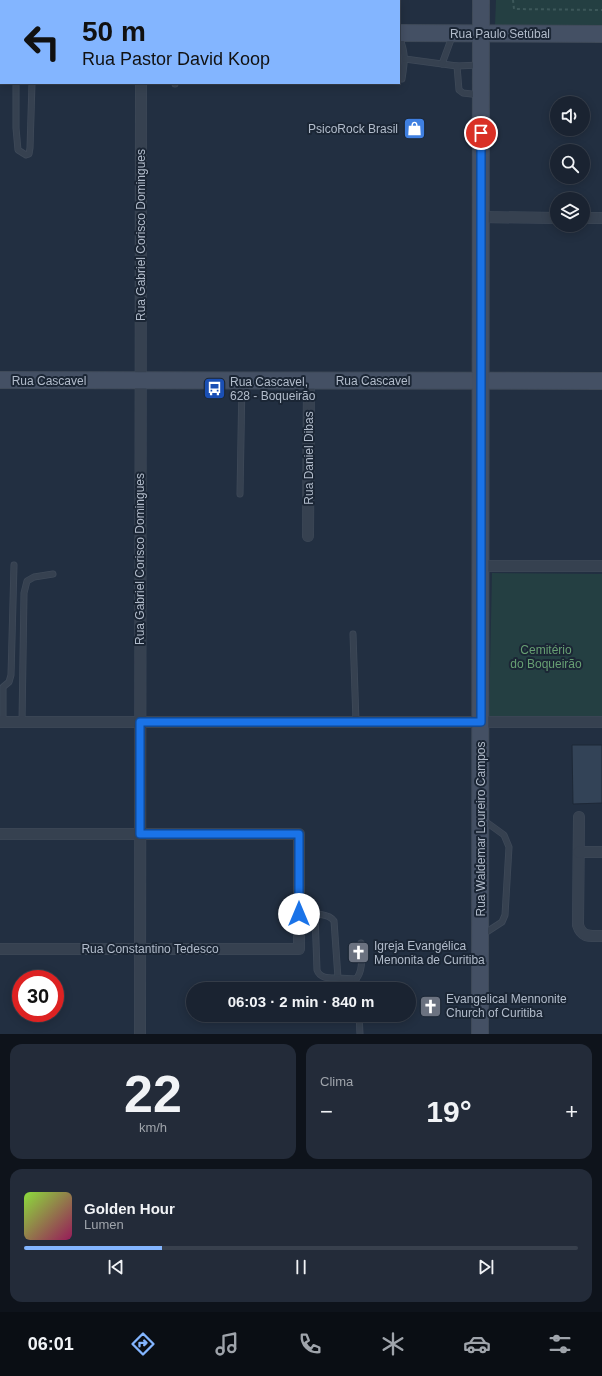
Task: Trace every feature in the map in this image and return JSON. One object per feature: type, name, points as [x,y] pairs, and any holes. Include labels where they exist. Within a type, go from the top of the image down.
[{"type":"main road","name":"Rua Waldemar Loureiro Campos","points":[[480,1034],[481,0]]},
{"type":"main road","name":"Rua Paulo Setúbal","points":[[400,35],[602,34]]},
{"type":"main road","name":"Rua Cascavel","points":[[0,380],[602,381]]},
{"type":"street","name":"Rua Gabriel Corisco Domingues","points":[[140,1034],[141,84]]},
{"type":"street","points":[[481,217],[550,218]]},
{"type":"street","points":[[590,218],[602,218]]},
{"type":"street","name":"Rua Daniel Dibas","points":[[308,536],[309,381]]},
{"type":"street","points":[[481,566],[602,566]]},
{"type":"street","points":[[2,722],[602,722]]},
{"type":"street","points":[[579,817],[578,925],[580,931],[586,935],[602,936]]},
{"type":"street","points":[[0,834],[299,834],[299,914]]},
{"type":"street","points":[[579,852],[602,852]]},
{"type":"street","name":"Rua Constantino Tedesco","points":[[0,950],[299,949],[299,914]]},
{"type":"lane","points":[[442,64],[453,34]]},
{"type":"lane","points":[[400,38],[404,49],[405,59],[402,79]]},
{"type":"lane","points":[[405,59],[458,66],[481,65]]},
{"type":"lane","points":[[458,66],[459,90],[463,93],[481,96]]},
{"type":"lane","points":[[16,84],[16,128],[18,150],[26,155],[29,154],[30,148],[32,84]]},
{"type":"lane","points":[[240,494],[242,381]]},
{"type":"lane","points":[[2,722],[3,687],[9,682],[11,675],[14,565]]},
{"type":"lane","points":[[22,722],[24,593],[28,581],[34,577],[53,574]]},
{"type":"lane","points":[[353,634],[356,722]]},
{"type":"lane","points":[[481,818],[504,835],[509,847],[506,915],[502,922],[481,937]]},
{"type":"lane","points":[[299,914],[315,914],[332,917],[334,921],[338,978]]},
{"type":"lane","points":[[315,914],[317,970],[323,977],[356,979],[359,976],[361,969],[361,943]]},
{"type":"lane","points":[[359,1022],[360,1034]]},
{"type":"path","points":[[513,0],[514,10],[602,10]]},
{"type":"green space","points":[[496,0],[602,0],[602,25],[495,25]]},
{"type":"green space","name":"Cemitério do Boqueirão","points":[[492,573],[602,574],[602,718],[489,717]]},
{"type":"building","points":[[572,745],[602,745],[602,803],[573,804]]},
{"type":"place","name":"PsicoRock Brasil","points":[[414,129]]},
{"type":"place","name":"Rua Cascavel, 628 - Boqueirão","points":[[215,389]]},
{"type":"place","name":"Igreja Evangélica Menonita de Curitiba","points":[[359,953]]},
{"type":"place","name":"Evangelical Mennonite Church of Curitiba","points":[[431,1006]]},
{"type":"route","points":[[299,914],[299,834],[140,834],[140,722],[481,722],[481,133]]}]
